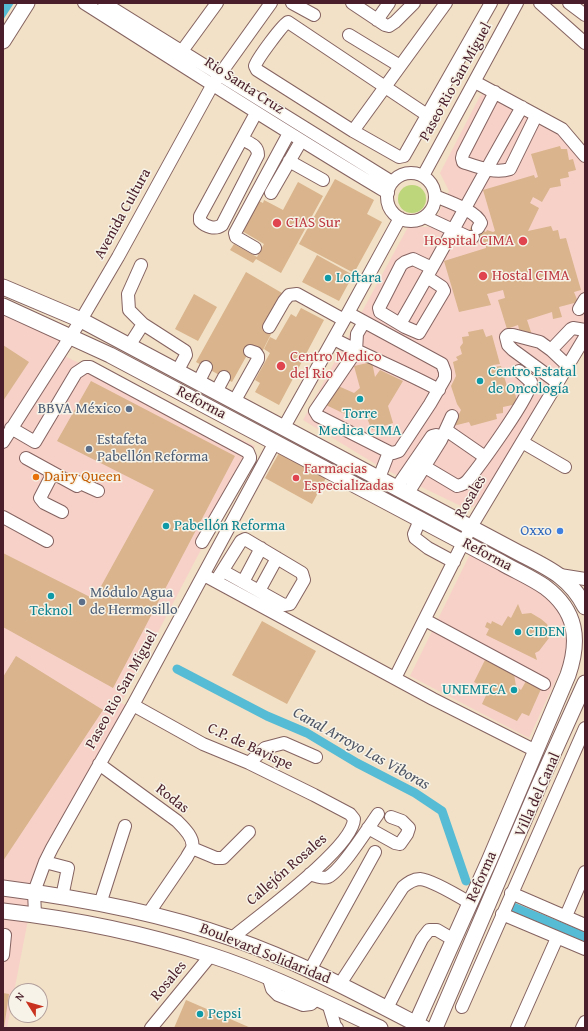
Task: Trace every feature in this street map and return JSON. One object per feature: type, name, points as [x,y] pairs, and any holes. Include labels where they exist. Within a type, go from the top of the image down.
[{"type":"main road","points":[[3,40],[27,3]]},
{"type":"main road","name":"Reforma","points":[[3,287],[81,320],[234,402],[281,425],[336,456],[403,490],[560,575],[574,588],[585,607]]},
{"type":"main road","name":"Reforma","points":[[3,306],[71,336],[280,444],[464,543],[546,588],[563,606],[568,614],[573,626],[576,643],[572,663],[525,778],[454,940],[418,1027]]},
{"type":"main road","points":[[230,418],[237,415],[272,430],[281,425]]},
{"type":"main road","points":[[280,444],[294,448],[328,463],[336,456]]},
{"type":"main road","name":"Reforma","points":[[435,1028],[559,739],[585,683]]},
{"type":"main road","points":[[525,778],[540,783]]},
{"type":"main road","name":"Boulevard Solidaridad","points":[[3,888],[62,897],[148,914],[232,938],[340,984],[387,1008],[418,1027]]},
{"type":"main road","name":"Boulevard Solidaridad","points":[[3,911],[35,914],[75,921],[129,933],[211,955],[268,976],[373,1026]]},
{"type":"street","name":"Rio Santa Cruz","points":[[84,3],[163,54],[216,80],[390,188]]},
{"type":"street","name":"Rio Santa Cruz","points":[[104,3],[182,51],[256,113],[301,140],[390,188]]},
{"type":"street","points":[[182,51],[217,3]]},
{"type":"street","name":"Avenida Cultura","points":[[3,442],[81,320],[118,257],[216,80],[271,3]]},
{"type":"street","points":[[292,3],[314,15]]},
{"type":"street","points":[[352,3],[377,20],[389,26],[414,3]]},
{"type":"street","points":[[377,20],[389,3]]},
{"type":"street","points":[[353,131],[446,3]]},
{"type":"street","name":"Paseo Rio San Miguel","points":[[423,176],[517,3]]},
{"type":"street","points":[[540,3],[554,8],[585,43]]},
{"type":"street","points":[[569,3],[585,15]]},
{"type":"street","points":[[427,115],[288,22],[286,22],[279,31],[256,64],[256,69],[353,131],[399,157],[402,157],[404,156],[427,115],[486,5]]},
{"type":"street","points":[[349,36],[400,66]]},
{"type":"street","points":[[474,82],[495,92],[564,131],[585,156]]},
{"type":"street","points":[[495,92],[462,158],[464,162],[486,170],[506,171],[510,169],[513,166],[536,116]]},
{"type":"street","points":[[400,324],[454,231],[486,170],[522,107]]},
{"type":"street","points":[[242,139],[255,146],[258,155],[222,225],[218,228],[214,228],[200,221],[200,216],[256,113]]},
{"type":"street","points":[[255,248],[236,237],[235,233],[289,133]]},
{"type":"street","points":[[271,193],[301,140]]},
{"type":"street","points":[[289,162],[323,180]]},
{"type":"street","points":[[406,174],[423,176],[429,181],[435,196],[434,204],[430,212],[417,221],[409,221],[400,218],[394,214],[387,201],[390,188],[398,177],[406,174]]},
{"type":"street","points":[[424,217],[468,237],[476,233],[482,223],[465,209],[435,196]]},
{"type":"street","points":[[281,425],[334,339],[400,218]]},
{"type":"street","points":[[413,259],[430,273],[444,288],[444,294],[419,333],[382,314],[379,308],[401,265],[404,262],[413,259]]},
{"type":"street","points":[[141,265],[128,294],[129,310],[143,324],[185,351],[186,355],[177,372]]},
{"type":"street","points":[[269,327],[289,295],[297,294],[346,317],[364,322],[442,364],[445,372],[445,378],[439,390],[399,451],[393,453],[315,414],[315,410],[356,350],[356,334],[364,322]]},
{"type":"street","points":[[129,346],[143,324]]},
{"type":"street","points":[[551,350],[571,329],[585,330]]},
{"type":"street","points":[[558,383],[508,345],[506,337],[508,335],[513,335],[540,342],[551,350],[576,361]]},
{"type":"street","name":"Rosales","points":[[395,678],[471,527],[558,383],[576,361],[585,337]]},
{"type":"street","points":[[334,339],[439,390]]},
{"type":"street","points":[[234,402],[258,360],[256,353],[250,350]]},
{"type":"street","points":[[11,428],[35,442],[76,373],[85,367],[90,367],[248,452],[250,459],[202,542]]},
{"type":"street","points":[[198,383],[206,367]]},
{"type":"street","points":[[419,464],[457,486],[462,485],[468,480],[517,412],[532,384],[519,371]]},
{"type":"street","points":[[216,392],[224,377]]},
{"type":"street","points":[[172,411],[181,393]]},
{"type":"street","points":[[524,401],[541,411]]},
{"type":"street","points":[[517,412],[534,421]]},
{"type":"street","points":[[403,490],[419,464],[444,434],[452,416]]},
{"type":"street","points":[[224,439],[230,418]]},
{"type":"street","points":[[444,434],[485,457]]},
{"type":"street","points":[[522,442],[565,467]]},
{"type":"street","name":"Paseo Rio San Miguel","points":[[34,892],[45,862],[204,575],[280,444]]},
{"type":"street","points":[[379,478],[389,452]]},
{"type":"street","points":[[26,458],[53,473],[98,491]]},
{"type":"street","points":[[53,473],[40,498],[44,502],[62,512]]},
{"type":"street","points":[[3,517],[47,541]]},
{"type":"street","points":[[420,520],[414,534],[415,538],[428,548],[454,562]]},
{"type":"street","points":[[204,575],[220,576],[243,582],[284,606],[290,604],[304,580],[302,573],[245,539],[220,576]]},
{"type":"street","points":[[243,582],[261,548]]},
{"type":"street","points":[[259,591],[277,558]]},
{"type":"street","points":[[560,575],[585,579]]},
{"type":"street","points":[[220,576],[395,678],[536,751]]},
{"type":"street","points":[[425,620],[544,684]]},
{"type":"street","name":"C.P. de Bavispe","points":[[133,704],[203,744],[249,763],[314,795],[350,814],[354,819]]},
{"type":"street","name":"Villa del Canal","points":[[462,1007],[511,894],[581,747],[585,728]]},
{"type":"street","points":[[559,739],[581,747]]},
{"type":"street","points":[[249,763],[265,748],[284,743],[316,757]]},
{"type":"street","name":"Rodas","points":[[99,764],[177,821],[185,829],[192,843],[192,848]]},
{"type":"street","points":[[310,874],[323,878],[333,873],[348,857],[378,814]]},
{"type":"street","points":[[368,828],[395,843],[400,844],[409,828],[402,821],[391,817]]},
{"type":"street","name":"Callejón Rosales","points":[[232,938],[310,874],[339,847],[353,825],[354,819]]},
{"type":"street","points":[[100,904],[125,826]]},
{"type":"street","points":[[148,914],[192,848],[216,858],[223,858],[249,832]]},
{"type":"street","points":[[310,970],[375,852]]},
{"type":"street","points":[[45,862],[68,868],[62,897]]},
{"type":"street","points":[[566,916],[585,872]]},
{"type":"street","points":[[340,984],[403,887],[408,883],[414,880],[425,880],[470,903]]},
{"type":"street","points":[[34,892],[35,914]]},
{"type":"street","points":[[511,894],[585,925]]},
{"type":"street","points":[[502,914],[585,949]]},
{"type":"street","points":[[387,1008],[422,939],[430,930],[437,930],[454,940]]},
{"type":"street","points":[[3,955],[5,935]]},
{"type":"street","points":[[517,1028],[557,938]]},
{"type":"street","name":"Rosales","points":[[151,1028],[211,955]]},
{"type":"street","points":[[323,1001],[337,1028]]},
{"type":"street","points":[[582,1028],[585,1022]]},
{"type":"shaded area","name":"Hostal CIMA","points":[[496,86],[557,120],[585,146],[585,325],[542,401],[479,501],[473,507],[467,509],[382,468],[303,420],[408,227],[432,227],[449,191],[440,173],[480,96]]},
{"type":"shaded area","points":[[3,313],[65,341],[58,353],[255,446],[121,703],[125,705],[125,709],[40,858],[16,983],[8,983],[8,1023],[7,1028],[3,1028]]},
{"type":"shaded area","points":[[470,554],[548,595],[560,606],[573,643],[529,738],[410,676]]},
{"type":"green space","points":[[412,185],[422,189],[426,199],[422,209],[412,213],[402,209],[398,199],[402,189]]},
{"type":"water","points":[[3,3],[14,3],[3,20]]},
{"type":"building","name":"Hospital CIMA","points":[[560,146],[561,149],[567,149],[569,160],[573,159],[576,170],[568,172],[569,177],[560,179],[561,186],[550,188],[542,202],[533,197],[530,203],[539,208],[528,231],[551,226],[553,231],[558,230],[560,239],[566,238],[581,290],[574,292],[578,302],[559,307],[562,317],[553,319],[552,312],[527,320],[532,335],[521,337],[518,325],[507,329],[498,300],[505,298],[503,290],[487,294],[491,305],[459,312],[444,261],[486,248],[486,246],[482,244],[483,242],[467,234],[472,225],[486,232],[487,230],[493,232],[495,231],[483,190],[534,175],[535,178],[538,177],[531,154]]},
{"type":"building","points":[[335,179],[374,200],[367,214],[382,222],[354,273],[299,244]]},
{"type":"building","name":"CIAS Sur","points":[[298,182],[323,196],[281,273],[256,259],[253,263],[230,250],[234,244],[257,257],[264,244],[242,231],[257,200],[263,203],[264,200],[283,210]]},
{"type":"building","name":"Loftara","points":[[317,255],[353,275],[339,301],[302,282]]},
{"type":"building","points":[[246,272],[282,293],[262,329],[271,334],[262,352],[252,346],[232,382],[196,362]]},
{"type":"building","points":[[194,294],[217,307],[198,341],[175,329]]},
{"type":"building","name":"Centro Medico del Rio","points":[[301,308],[324,320],[279,405],[255,392],[260,383],[255,380],[270,353],[264,349],[270,337],[276,340],[291,314],[296,317]]},
{"type":"building","name":"Centro Estatal de Oncología","points":[[483,329],[486,337],[492,335],[500,364],[493,365],[494,367],[501,366],[509,393],[515,392],[517,404],[503,407],[503,413],[496,414],[497,419],[471,426],[469,422],[453,426],[461,410],[457,404],[451,386],[456,376],[453,362],[458,360],[456,357],[462,354],[460,347],[463,343],[462,337],[469,336],[468,332]]},
{"type":"building","points":[[3,345],[29,362],[3,401]]},
{"type":"building","name":"Torre Medica CIMA","points":[[372,362],[375,377],[380,370],[403,381],[388,406],[393,423],[372,430],[364,411],[349,416],[326,405],[336,385],[354,393],[360,388],[354,366]]},
{"type":"building","name":"Pabellón Reforma","points":[[91,381],[235,456],[113,688],[3,627],[3,553],[94,599],[154,490],[57,441]]},
{"type":"building","name":"Farmacias Especializadas","points":[[279,453],[326,478],[312,504],[265,478]]},
{"type":"building","name":"CIDEN","points":[[518,604],[522,614],[531,613],[547,624],[549,629],[549,638],[539,651],[535,653],[537,660],[486,635],[489,629],[485,627],[487,622],[491,624],[492,621],[502,626],[508,616],[511,618]]},
{"type":"building","points":[[262,621],[316,651],[287,704],[232,675]]},
{"type":"building","points":[[16,656],[103,710],[3,861],[3,677]]},
{"type":"building","name":"UNEMECA","points":[[485,660],[514,674],[516,686],[521,690],[526,681],[541,689],[529,716],[522,713],[517,721],[482,704],[488,691],[486,688],[474,682]]},
{"type":"building","points":[[3,993],[8,994],[8,1001],[3,1028]]},
{"type":"building","name":"Pepsi","points":[[186,1000],[251,1028],[174,1028]]},
{"type":"waterway","name":"Canal Arroyo Las Viboras","points":[[177,669],[267,716],[307,733],[357,763],[415,793],[442,811],[466,881]]},
{"type":"waterway","name":"Canal Arroyo Las Viboras","points":[[513,907],[585,937]]},
{"type":"place","name":"CIAS Sur","points":[[277,223]]},
{"type":"place","name":"Hospital CIMA","points":[[523,241]]},
{"type":"place","name":"Hostal CIMA","points":[[483,276]]},
{"type":"place","name":"Loftara","points":[[328,278]]},
{"type":"place","name":"Centro Medico del Rio","points":[[281,366]]},
{"type":"place","name":"Centro Estatal de Oncología","points":[[480,381]]},
{"type":"place","name":"Torre Medica CIMA","points":[[360,399]]},
{"type":"place","name":"BBVA México","points":[[129,409]]},
{"type":"place","name":"Estafeta Pabellón Reforma","points":[[89,449]]},
{"type":"place","name":"Dairy Queen","points":[[36,477]]},
{"type":"place","name":"Farmacias Especializadas","points":[[296,478]]},
{"type":"place","name":"Pabellón Reforma","points":[[166,526]]},
{"type":"place","name":"Oxxo","points":[[560,531]]},
{"type":"place","name":"Teknol","points":[[51,596]]},
{"type":"place","name":"Módulo Agua de Hermosillo","points":[[82,602]]},
{"type":"place","name":"CIDEN","points":[[518,632]]},
{"type":"place","name":"UNEMECA","points":[[514,690]]},
{"type":"place","name":"Pepsi","points":[[200,1014]]}]
